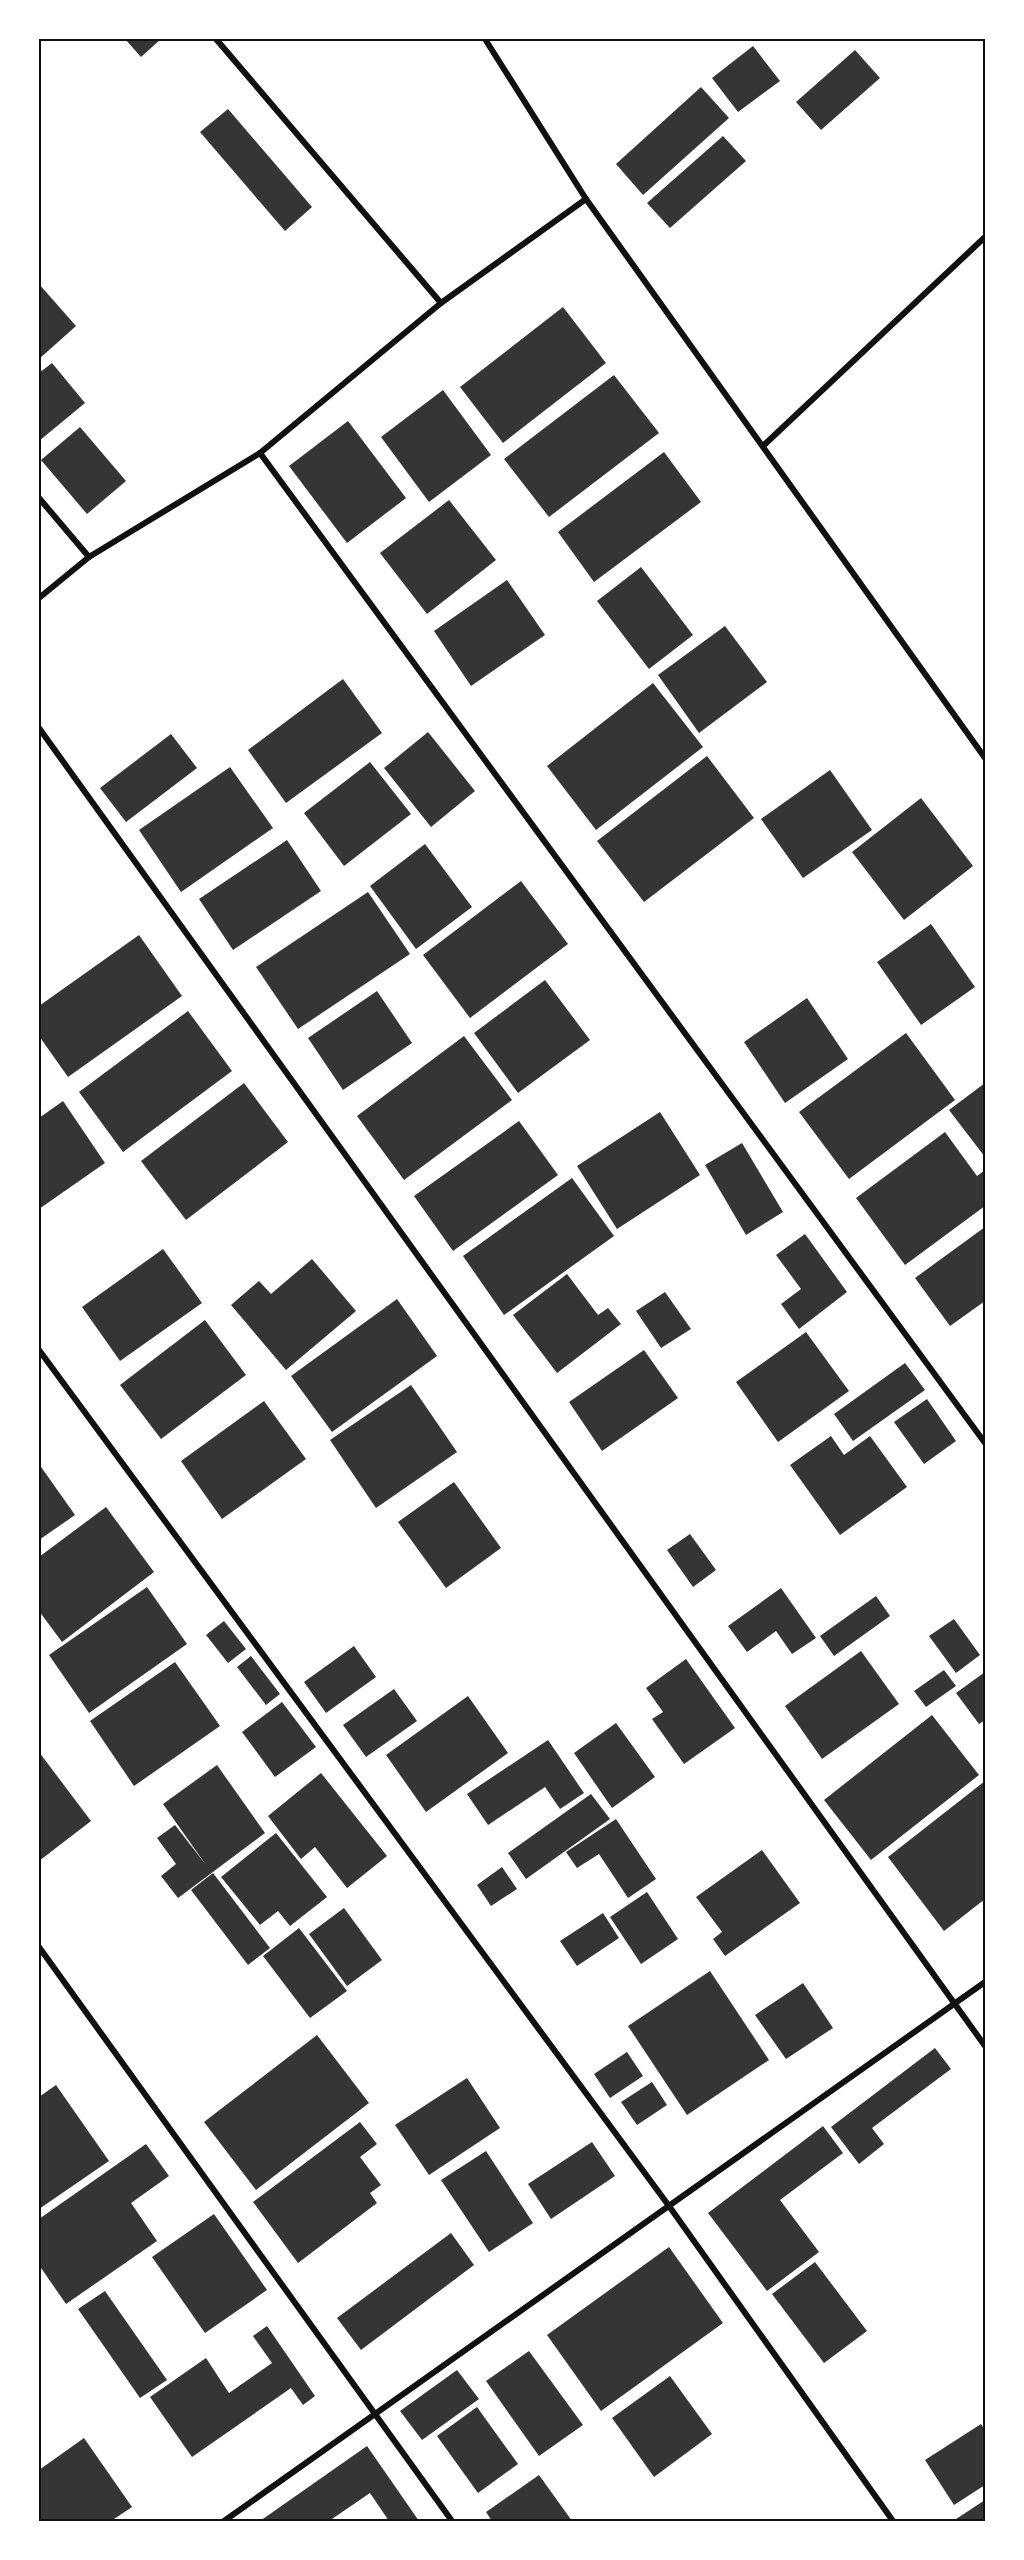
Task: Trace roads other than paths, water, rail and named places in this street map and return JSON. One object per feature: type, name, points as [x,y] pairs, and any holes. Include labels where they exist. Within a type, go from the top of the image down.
[{"type":"street","points":[[216,39],[441,303]]},
{"type":"street","points":[[484,39],[586,199],[985,758]]},
{"type":"street","points":[[39,598],[89,557],[260,453],[441,303],[586,199]]},
{"type":"street","points":[[763,446],[985,237]]},
{"type":"street","points":[[260,453],[985,1443]]},
{"type":"street","points":[[39,498],[89,557]]},
{"type":"street","points":[[39,728],[985,2046]]},
{"type":"street","points":[[39,1350],[669,2206],[892,2521]]},
{"type":"street","points":[[39,1947],[452,2521]]},
{"type":"street","points":[[224,2521],[985,1982]]}]
